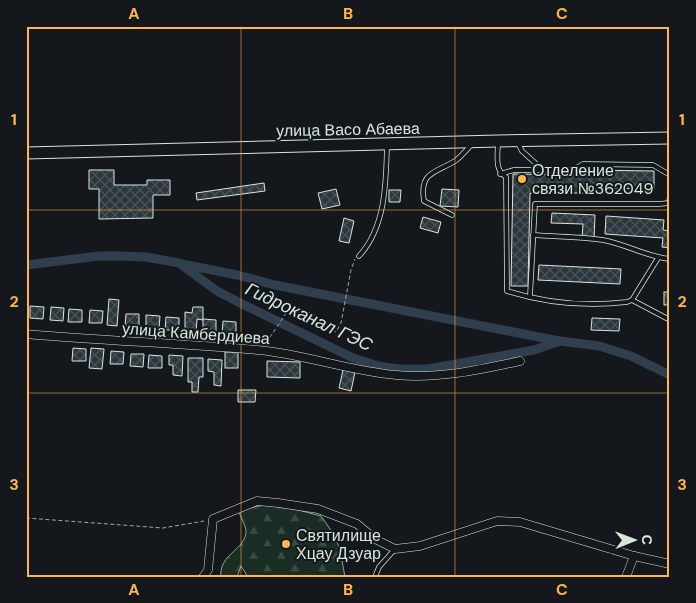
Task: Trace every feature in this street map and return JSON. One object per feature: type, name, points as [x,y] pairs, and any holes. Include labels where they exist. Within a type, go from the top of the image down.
[{"type":"street","name":"улица Васо Абаева","points":[[26,153],[670,138]]},
{"type":"street","name":"улица Камбердиева","points":[[26,334],[260,350],[396,375],[429,376],[471,372],[520,361]]},
{"type":"street","points":[[203,577],[208,570],[213,519],[256,501],[278,502],[318,509],[357,524],[375,539],[395,549],[420,546],[497,521],[520,522],[634,556],[670,564]]},
{"type":"street","points":[[626,577],[634,556]]},
{"type":"lane","points":[[498,141],[498,169],[500,174],[506,177],[507,291],[544,301],[562,303],[614,304],[632,300],[670,320]]},
{"type":"lane","points":[[516,141],[522,151],[542,170]]},
{"type":"lane","points":[[452,215],[424,201],[426,177],[462,155],[473,142]]},
{"type":"lane","points":[[359,256],[369,246],[384,202],[387,144]]},
{"type":"lane","points":[[500,174],[514,170],[573,170],[583,164],[653,165],[670,175]]},
{"type":"lane","points":[[530,296],[535,204],[669,203],[670,195]]},
{"type":"lane","points":[[533,235],[603,240],[658,258],[670,259]]},
{"type":"lane","points":[[632,300],[658,258]]},
{"type":"lane","points":[[375,577],[379,567],[395,549]]},
{"type":"path","points":[[260,350],[289,309],[312,313],[336,332],[340,323],[353,260],[359,256]]},
{"type":"path","points":[[26,518],[163,528],[213,519]]},
{"type":"green space","points":[[267,505],[287,507],[321,516],[335,536],[340,550],[345,577],[248,577],[241,566],[237,577],[221,577],[221,569],[224,563],[245,537],[246,530],[239,511]]},
{"type":"building","points":[[89,170],[114,170],[114,185],[147,185],[147,180],[170,180],[170,195],[153,195],[153,218],[99,219],[99,189],[89,189]]},
{"type":"building","points":[[586,170],[654,171],[654,189],[587,188],[587,193],[530,193],[528,286],[511,286],[513,174],[586,175]]},
{"type":"building","points":[[264,183],[265,191],[197,200],[196,193]]},
{"type":"building","points":[[336,189],[340,205],[322,209],[318,193]]},
{"type":"building","points":[[442,189],[459,190],[458,207],[440,206]]},
{"type":"building","points":[[389,190],[401,190],[400,202],[389,202]]},
{"type":"building","points":[[552,213],[595,215],[594,239],[582,238],[583,224],[551,223]]},
{"type":"building","points":[[606,216],[664,220],[663,230],[670,231],[670,248],[662,247],[663,238],[605,234]]},
{"type":"building","points":[[423,217],[441,222],[438,233],[420,228]]},
{"type":"building","points":[[344,218],[354,221],[349,243],[339,241]]},
{"type":"building","points":[[539,265],[621,269],[620,284],[538,280]]},
{"type":"building","points":[[664,292],[670,292],[670,305],[664,305]]},
{"type":"building","points":[[109,299],[119,300],[117,326],[107,325]]},
{"type":"building","points":[[30,306],[44,307],[43,319],[30,318]]},
{"type":"building","points":[[51,307],[64,308],[63,321],[50,320]]},
{"type":"building","points":[[193,307],[203,307],[203,320],[197,319],[196,332],[185,331],[185,312],[192,313]]},
{"type":"building","points":[[69,309],[82,310],[82,322],[68,322]]},
{"type":"building","points":[[90,310],[103,311],[102,323],[89,323]]},
{"type":"building","points":[[126,314],[139,314],[139,327],[125,326]]},
{"type":"building","points":[[146,315],[160,316],[159,329],[146,328]]},
{"type":"building","points":[[166,317],[179,318],[179,330],[165,330]]},
{"type":"building","points":[[592,318],[620,319],[619,331],[591,330]]},
{"type":"building","points":[[203,319],[216,320],[216,332],[203,331]]},
{"type":"building","points":[[223,321],[236,322],[236,334],[222,334]]},
{"type":"building","points":[[73,348],[86,349],[86,361],[72,361]]},
{"type":"building","points":[[91,348],[104,349],[102,369],[89,368]]},
{"type":"building","points":[[111,351],[124,352],[123,364],[110,364]]},
{"type":"building","points":[[225,352],[238,352],[238,368],[225,368]]},
{"type":"building","points":[[131,354],[144,354],[143,367],[130,366]]},
{"type":"building","points":[[149,355],[162,356],[162,368],[148,368]]},
{"type":"building","points":[[169,355],[183,356],[182,376],[173,375],[173,365],[169,365]]},
{"type":"building","points":[[188,358],[203,358],[203,377],[199,377],[198,392],[192,392],[192,382],[188,382]]},
{"type":"building","points":[[208,359],[222,360],[221,386],[214,385],[214,372],[208,371]]},
{"type":"building","points":[[267,361],[300,362],[300,378],[267,377]]},
{"type":"building","points":[[343,370],[355,372],[351,391],[339,388]]},
{"type":"building","points":[[238,390],[256,390],[255,402],[238,402]]},
{"type":"waterway","name":"Гидроканал ГЭС","points":[[26,265],[99,256],[146,257],[179,263],[217,291],[242,304],[353,358],[378,366],[399,369],[428,369],[534,350],[560,341],[599,346],[631,356],[670,375]]},
{"type":"waterway","points":[[182,264],[275,285],[559,341]]},
{"type":"place","name":"Отделение связи №362049","points":[[522,179]]},
{"type":"place","name":"Святилище Хцау Дзуар","points":[[286,544]]}]
